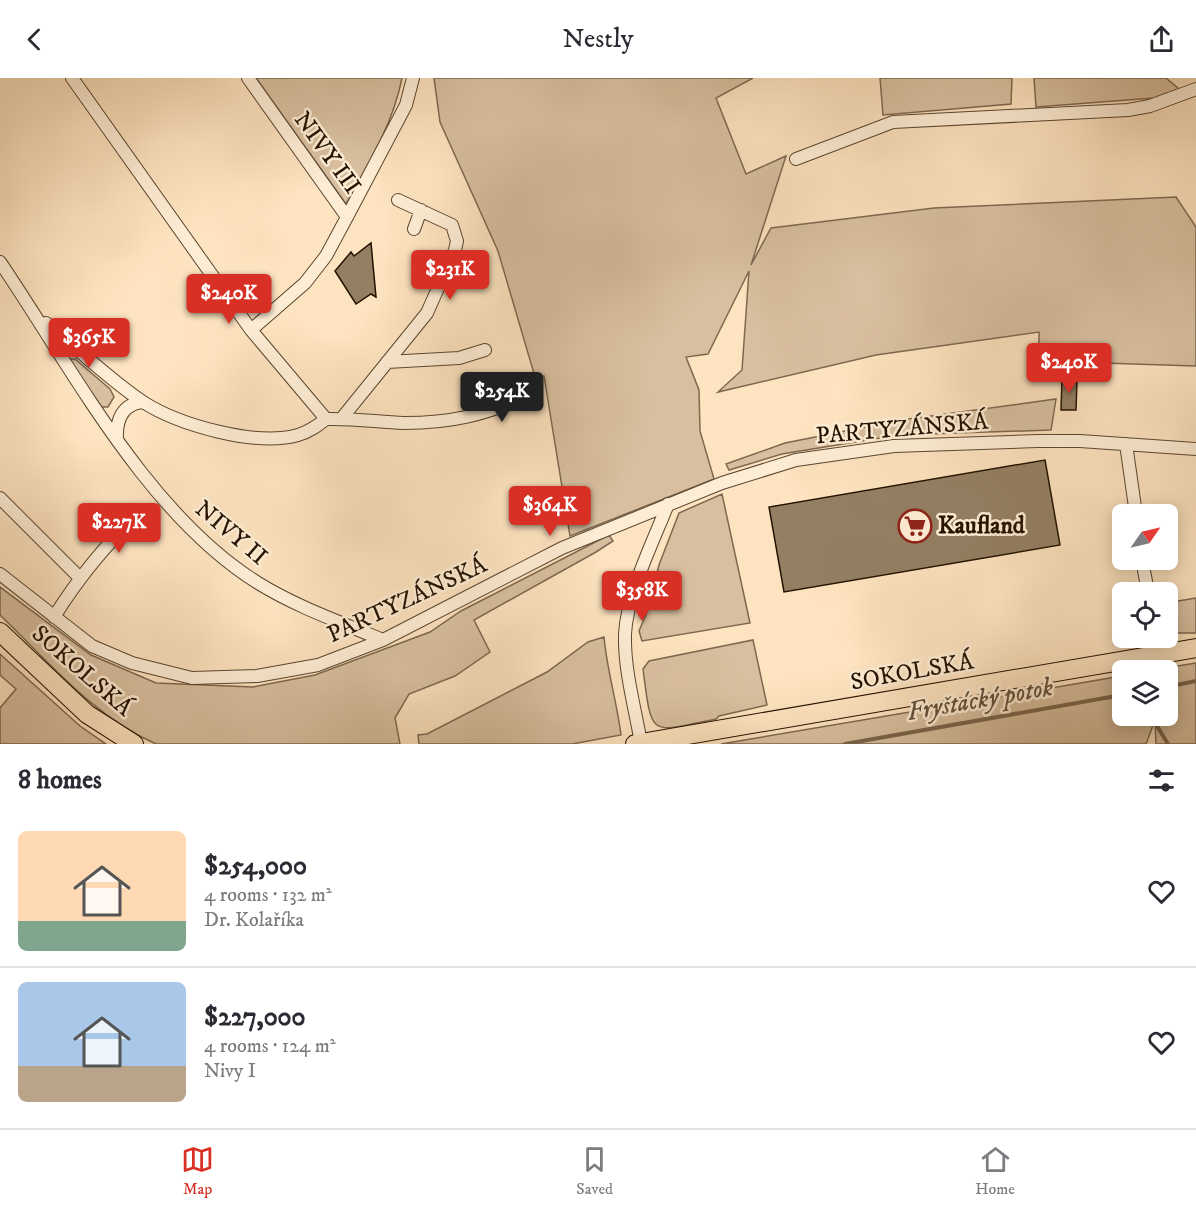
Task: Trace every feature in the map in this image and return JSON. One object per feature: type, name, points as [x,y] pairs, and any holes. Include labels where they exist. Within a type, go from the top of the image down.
[{"type":"main road","name":"SOKOLSKÁ","points":[[0,632],[87,714],[134,744]]},
{"type":"main road","name":"SOKOLSKÁ","points":[[1178,647],[1196,648]]},
{"type":"main road","name":"SOKOLSKÁ","points":[[638,744],[1141,648]]},
{"type":"street","points":[[72,78],[251,330],[326,419],[342,418],[404,423],[447,421],[489,413],[525,397]]},
{"type":"street","name":"NIVY III","points":[[248,78],[347,217],[326,256],[305,283],[251,330]]},
{"type":"street","points":[[347,217],[406,105],[413,78]]},
{"type":"street","points":[[796,159],[892,122],[1128,110],[1150,106],[1196,89]]},
{"type":"street","points":[[342,418],[427,313],[455,250],[457,241],[452,225],[398,200]]},
{"type":"street","points":[[414,229],[421,210]]},
{"type":"street","name":"NIVY II","points":[[0,261],[118,441],[172,510],[221,557],[257,583],[300,607],[383,639]]},
{"type":"street","name":"NIVY II","points":[[36,315],[143,402],[178,418],[247,438],[299,435],[326,419]]},
{"type":"street","points":[[387,362],[459,358],[485,350]]},
{"type":"street","points":[[118,441],[117,426],[121,414],[132,404],[143,402]]},
{"type":"street","name":"PARTYZÁNSKÁ","points":[[0,574],[92,645],[122,659],[161,672],[192,678],[257,676],[318,665],[383,639],[562,548],[668,504],[756,471],[796,460],[873,448],[1037,441],[1080,441],[1196,449]]},
{"type":"street","points":[[1126,444],[1135,504]]},
{"type":"street","points":[[0,498],[79,578]]},
{"type":"street","points":[[638,744],[627,657],[626,627],[644,565],[668,504]]},
{"type":"street","points":[[54,617],[79,578],[112,538],[140,512]]},
{"type":"shaded area","points":[[256,78],[402,78],[386,127],[346,204]]},
{"type":"shaded area","points":[[434,78],[753,78],[716,98],[746,174],[786,156],[751,265],[771,228],[934,208],[1176,197],[1196,227],[1196,366],[1039,361],[1039,332],[876,355],[718,392],[742,370],[749,271],[708,354],[686,357],[699,390],[700,431],[714,479],[570,536],[544,376],[535,377],[498,251],[440,122]]},
{"type":"shaded area","points":[[880,78],[1012,78],[1011,104],[883,115]]},
{"type":"shaded area","points":[[1034,78],[1166,78],[1179,89],[1154,98],[1036,107]]},
{"type":"shaded area","points":[[75,359],[110,389],[114,397],[108,407],[101,407],[69,361]]},
{"type":"shaded area","points":[[1056,399],[1051,430],[898,435],[782,454],[729,470],[726,464],[785,443],[901,420]]},
{"type":"shaded area","points":[[722,494],[750,623],[642,641],[639,631],[647,612],[659,565],[679,513]]},
{"type":"shaded area","points":[[609,535],[613,541],[596,552],[474,620],[490,652],[455,676],[409,694],[395,718],[400,744],[156,744],[133,733],[92,703],[0,615],[0,587],[91,655],[156,683],[253,687],[315,675],[430,632],[461,611]]},
{"type":"shaded area","points":[[1196,598],[1196,633],[1178,633],[1178,601]]},
{"type":"shaded area","points":[[604,637],[621,735],[572,744],[419,744],[418,735],[427,734],[547,672],[588,642]]},
{"type":"shaded area","points":[[753,640],[767,705],[678,727],[658,726],[652,719],[643,669],[649,661]]},
{"type":"shaded area","points":[[0,654],[80,726],[106,744],[0,744],[0,708],[16,689],[0,675]]},
{"type":"shaded area","points":[[1196,663],[1196,744],[1156,744],[1155,726],[1178,726],[1178,666]]},
{"type":"shaded area","points":[[1112,678],[1112,726],[1153,726],[1146,744],[721,744]]},
{"type":"building","points":[[371,243],[376,297],[371,294],[356,304],[335,271],[351,252],[354,256]]},
{"type":"building","points":[[1062,379],[1077,379],[1076,410],[1061,410]]},
{"type":"building","name":"Kaufland","points":[[1045,460],[1060,545],[784,592],[769,507]]},
{"type":"waterway","name":"Fryštácký potok","points":[[1178,685],[1196,681]]},
{"type":"waterway","name":"Fryštácký potok","points":[[845,744],[1112,697]]},
{"type":"waterway","points":[[1157,726],[1168,744]]},
{"type":"place","name":"Kaufland","points":[[915,526]]}]
